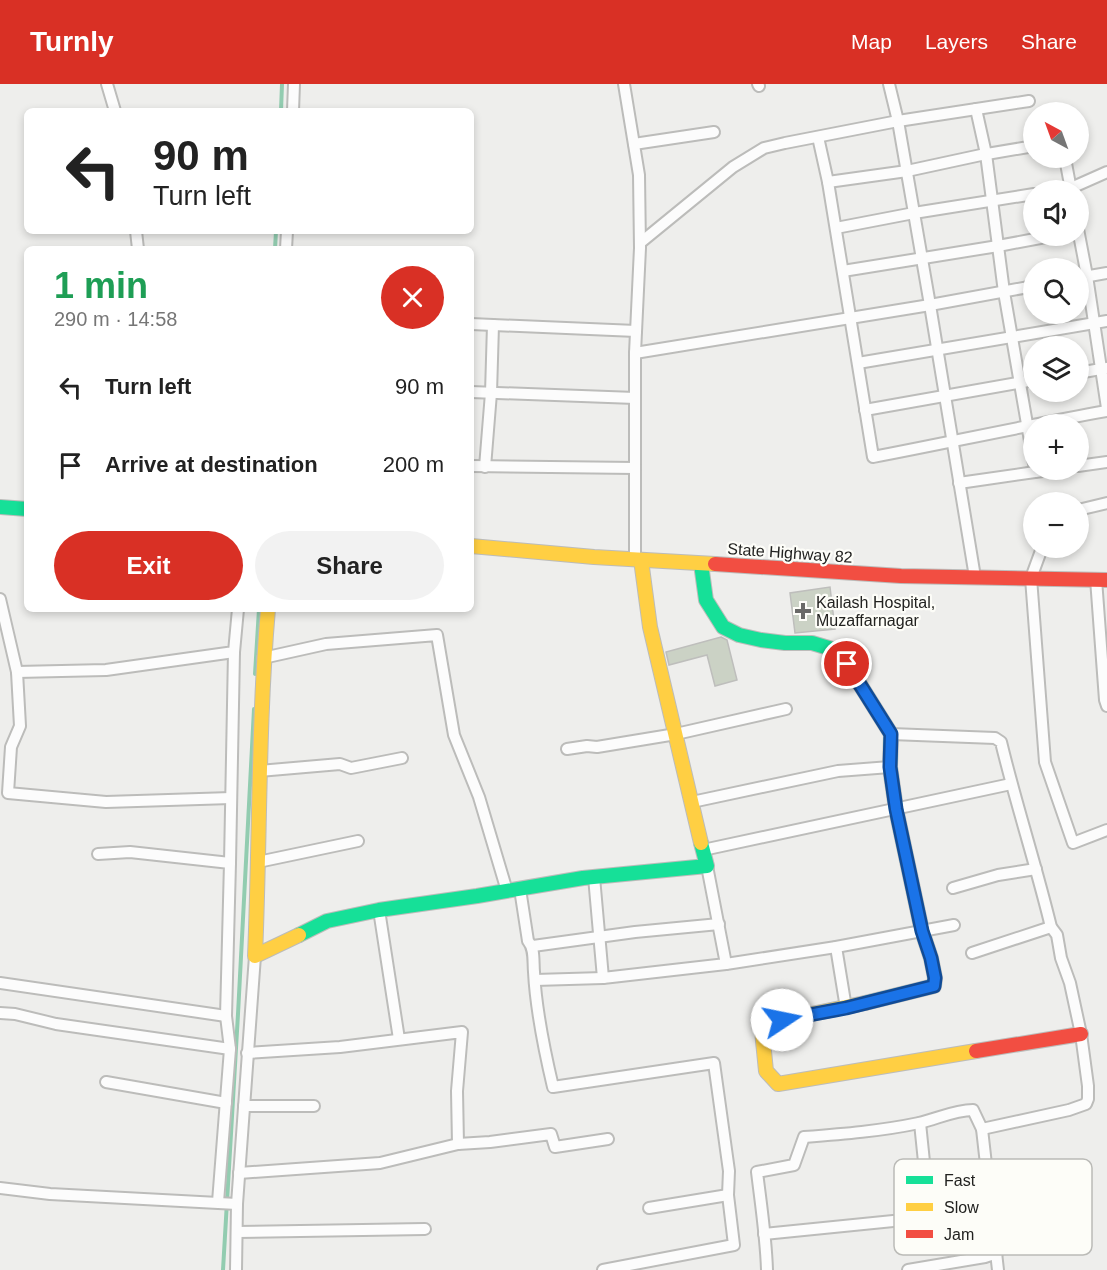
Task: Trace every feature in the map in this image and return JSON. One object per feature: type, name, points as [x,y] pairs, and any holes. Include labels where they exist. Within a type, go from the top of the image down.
[{"type":"street","points":[[107,84],[114,108]]},
{"type":"street","points":[[293,108],[294,84]]},
{"type":"street","points":[[624,84],[639,175],[640,243],[635,353],[638,560],[651,627],[707,866],[726,964]]},
{"type":"street","points":[[889,84],[898,121],[938,349],[975,578]]},
{"type":"street","points":[[640,243],[733,167],[764,148],[898,121],[1029,101]]},
{"type":"street","points":[[976,109],[986,154],[1004,292],[1025,414]]},
{"type":"street","points":[[634,144],[714,132]]},
{"type":"street","points":[[818,136],[836,228],[873,457],[1023,427]]},
{"type":"street","points":[[828,182],[907,171],[1023,148]]},
{"type":"street","points":[[1089,180],[1107,172]]},
{"type":"street","points":[[836,228],[1023,196]]},
{"type":"street","points":[[843,271],[1023,241]]},
{"type":"street","points":[[1089,276],[1107,273]]},
{"type":"street","points":[[635,353],[1023,288]]},
{"type":"street","points":[[1087,414],[1107,410],[1104,368],[1089,302]]},
{"type":"street","points":[[858,363],[1107,321]]},
{"type":"street","points":[[474,324],[636,331]]},
{"type":"street","points":[[485,467],[491,393],[493,325]]},
{"type":"street","points":[[1089,371],[1104,368]]},
{"type":"street","points":[[866,410],[1023,381]]},
{"type":"street","points":[[474,392],[635,398]]},
{"type":"street","points":[[1089,464],[1107,462]]},
{"type":"street","points":[[474,466],[635,468]]},
{"type":"street","points":[[959,483],[1023,470]]},
{"type":"street","points":[[1089,507],[1107,503]]},
{"type":"street","points":[[0,507],[24,508]]},
{"type":"street","name":"State Highway 82","points":[[474,546],[638,560],[901,576],[1102,580]]},
{"type":"street","points":[[1038,558],[1031,578],[1045,762],[1073,843],[1107,830]]},
{"type":"street","points":[[700,564],[706,600],[723,627],[740,635],[761,640],[812,643],[839,651],[891,734],[890,767],[896,809],[922,931],[935,978],[934,986],[846,1008],[782,1020],[762,1031],[766,1071],[778,1084],[1081,1034]]},
{"type":"street","points":[[1102,580],[1107,706]]},
{"type":"street","points":[[0,599],[16,672],[20,726],[5,747],[8,794],[106,802],[231,798]]},
{"type":"street","points":[[237,1270],[237,1232],[227,1203],[226,1103],[230,1049],[226,1016],[234,652],[238,612]]},
{"type":"street","points":[[227,1203],[239,1173],[255,956],[263,658],[268,612]]},
{"type":"street","points":[[263,658],[326,644],[437,635],[454,735],[514,890],[528,941],[532,946],[544,1050],[554,1087],[714,1063],[729,1171],[728,1195],[734,1245],[603,1270]]},
{"type":"street","points":[[16,672],[106,670],[234,652]]},
{"type":"street","points":[[567,749],[597,747],[676,734],[786,709]]},
{"type":"street","points":[[891,734],[994,738],[1001,742],[1051,927],[1057,935],[1061,958],[1070,983],[1081,1034],[1088,1086],[1086,1104],[1069,1110],[982,1129]]},
{"type":"street","points":[[259,771],[340,764],[351,768],[402,758]]},
{"type":"street","points":[[692,802],[838,771],[890,767]]},
{"type":"street","points":[[703,850],[1011,784]]},
{"type":"street","points":[[258,862],[358,841]]},
{"type":"street","points":[[98,854],[130,852],[230,863]]},
{"type":"street","points":[[255,956],[327,921],[379,910],[594,877],[707,866]]},
{"type":"street","points":[[953,888],[999,875],[1036,868]]},
{"type":"street","points":[[594,877],[603,978]]},
{"type":"street","points":[[379,910],[399,1039]]},
{"type":"street","points":[[532,946],[719,924]]},
{"type":"street","points":[[535,980],[603,978],[726,964],[954,925]]},
{"type":"street","points":[[972,953],[1051,927]]},
{"type":"street","points":[[836,947],[846,1008]]},
{"type":"street","points":[[0,983],[226,1016]]},
{"type":"street","points":[[0,1012],[56,1024],[230,1049]]},
{"type":"street","points":[[247,1053],[340,1047],[462,1032],[457,1091],[458,1144]]},
{"type":"street","points":[[106,1082],[226,1103]]},
{"type":"street","points":[[243,1106],[314,1106]]},
{"type":"street","points":[[767,1270],[757,1172],[794,1166],[804,1137],[857,1133],[973,1110],[982,1129],[985,1159]]},
{"type":"street","points":[[920,1122],[924,1159]]},
{"type":"street","points":[[239,1173],[380,1163],[458,1144],[551,1134],[555,1147],[608,1139]]},
{"type":"street","points":[[0,1188],[50,1194],[227,1203]]},
{"type":"street","points":[[649,1208],[728,1195]]},
{"type":"street","points":[[764,1234],[894,1221]]},
{"type":"street","points":[[237,1232],[425,1229]]},
{"type":"street","points":[[908,1270],[991,1255]]},
{"type":"street","points":[[997,1255],[998,1270]]},
{"type":"building","points":[[830,587],[835,629],[795,633],[790,593]]},
{"type":"building","points":[[721,637],[727,640],[737,680],[715,686],[707,655],[669,665],[666,652]]},
{"type":"waterway","points":[[281,108],[282,84]]},
{"type":"waterway","points":[[275,246],[276,234]]},
{"type":"waterway","points":[[255,674],[259,612]]},
{"type":"waterway","points":[[223,1270],[254,709]]},
{"type":"traffic: fast","points":[[0,507],[24,509]]},
{"type":"traffic: fast","points":[[701,564],[706,600],[723,627],[739,635],[761,640],[812,643],[839,651],[891,734],[890,767],[896,809],[922,931],[935,978],[934,986],[865,1003]]},
{"type":"traffic: fast","points":[[299,935],[327,921],[379,910],[583,878],[707,866],[701,843]]},
{"type":"traffic: slow","points":[[474,546],[594,557],[715,564]]},
{"type":"traffic: slow","points":[[641,560],[650,627],[701,843]]},
{"type":"traffic: slow","points":[[268,612],[261,739],[255,956],[299,935]]},
{"type":"traffic: slow","points":[[865,1003],[782,1020],[762,1031],[766,1071],[778,1084],[976,1051]]},
{"type":"traffic: jam","points":[[715,564],[901,576],[1107,580]]},
{"type":"traffic: jam","points":[[976,1051],[1081,1034]]},
{"type":"place","name":"Kailash Hospital, Muzaffarnagar","points":[[803,611]]},
{"type":"route","points":[[782,1020],[846,1008],[934,986],[935,978],[931,958],[922,931],[896,809],[890,767],[891,734],[847,664]]}]
